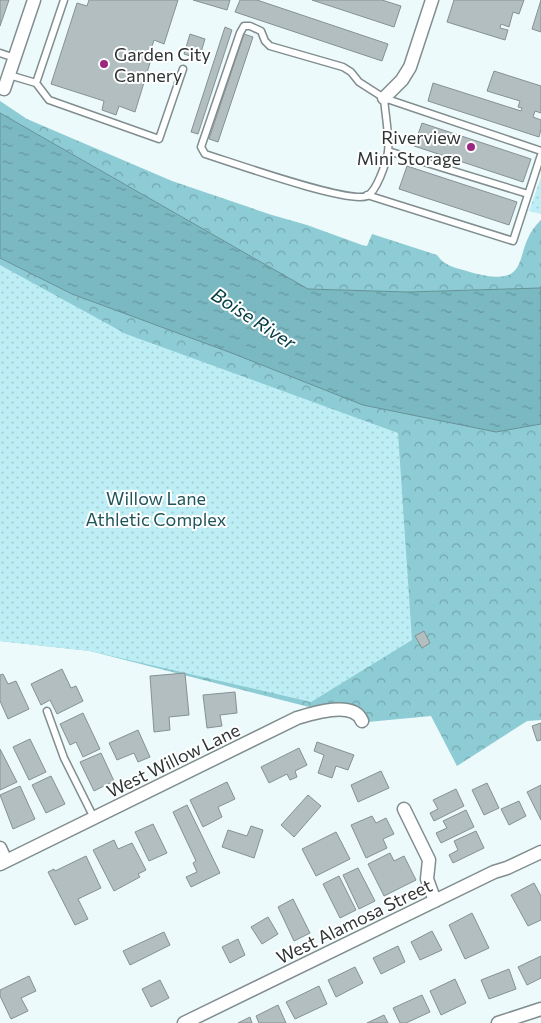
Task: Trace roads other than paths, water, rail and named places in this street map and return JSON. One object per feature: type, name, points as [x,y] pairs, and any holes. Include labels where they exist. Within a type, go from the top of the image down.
[{"type":"street","points":[[4,89],[34,0]]},
{"type":"street","points":[[384,98],[402,80],[410,67],[432,0]]},
{"type":"street","name":"West Willow Lane","points":[[3,862],[298,718],[330,709],[354,711],[360,716],[362,721]]},
{"type":"street","points":[[404,809],[429,860],[426,879],[435,901]]},
{"type":"street","points":[[0,848],[3,862]]},
{"type":"street","name":"West Alamosa Street","points":[[184,1023],[435,901],[541,852]]},
{"type":"street","points":[[498,1023],[541,1009]]},
{"type":"lane","points":[[36,83],[64,0]]},
{"type":"lane","points":[[541,150],[384,98],[359,82],[351,72],[343,67],[270,46],[265,41],[261,31],[250,26],[244,26],[240,33],[201,147],[205,154],[306,186],[353,197],[367,196],[513,241],[541,155]]},
{"type":"lane","points":[[0,52],[15,58]]},
{"type":"lane","points":[[9,75],[36,83],[48,100],[159,139],[183,69]]},
{"type":"lane","points":[[367,196],[377,186],[388,151],[384,98]]},
{"type":"lane","points":[[388,151],[528,194]]},
{"type":"lane","points":[[47,711],[64,758],[94,818]]},
{"type":"water","name":"Boise River","points":[[0,113],[308,289],[408,292],[541,288],[541,424],[496,432],[363,405],[229,352],[72,294],[0,258]]},
{"type":"place","name":"Garden City Cannery","points":[[104,64]]},
{"type":"place","name":"Riverview Mini Storage","points":[[471,147]]},
{"type":"park label","name":"Willow Lane Athletic Complex","points":[[156,508]]}]
